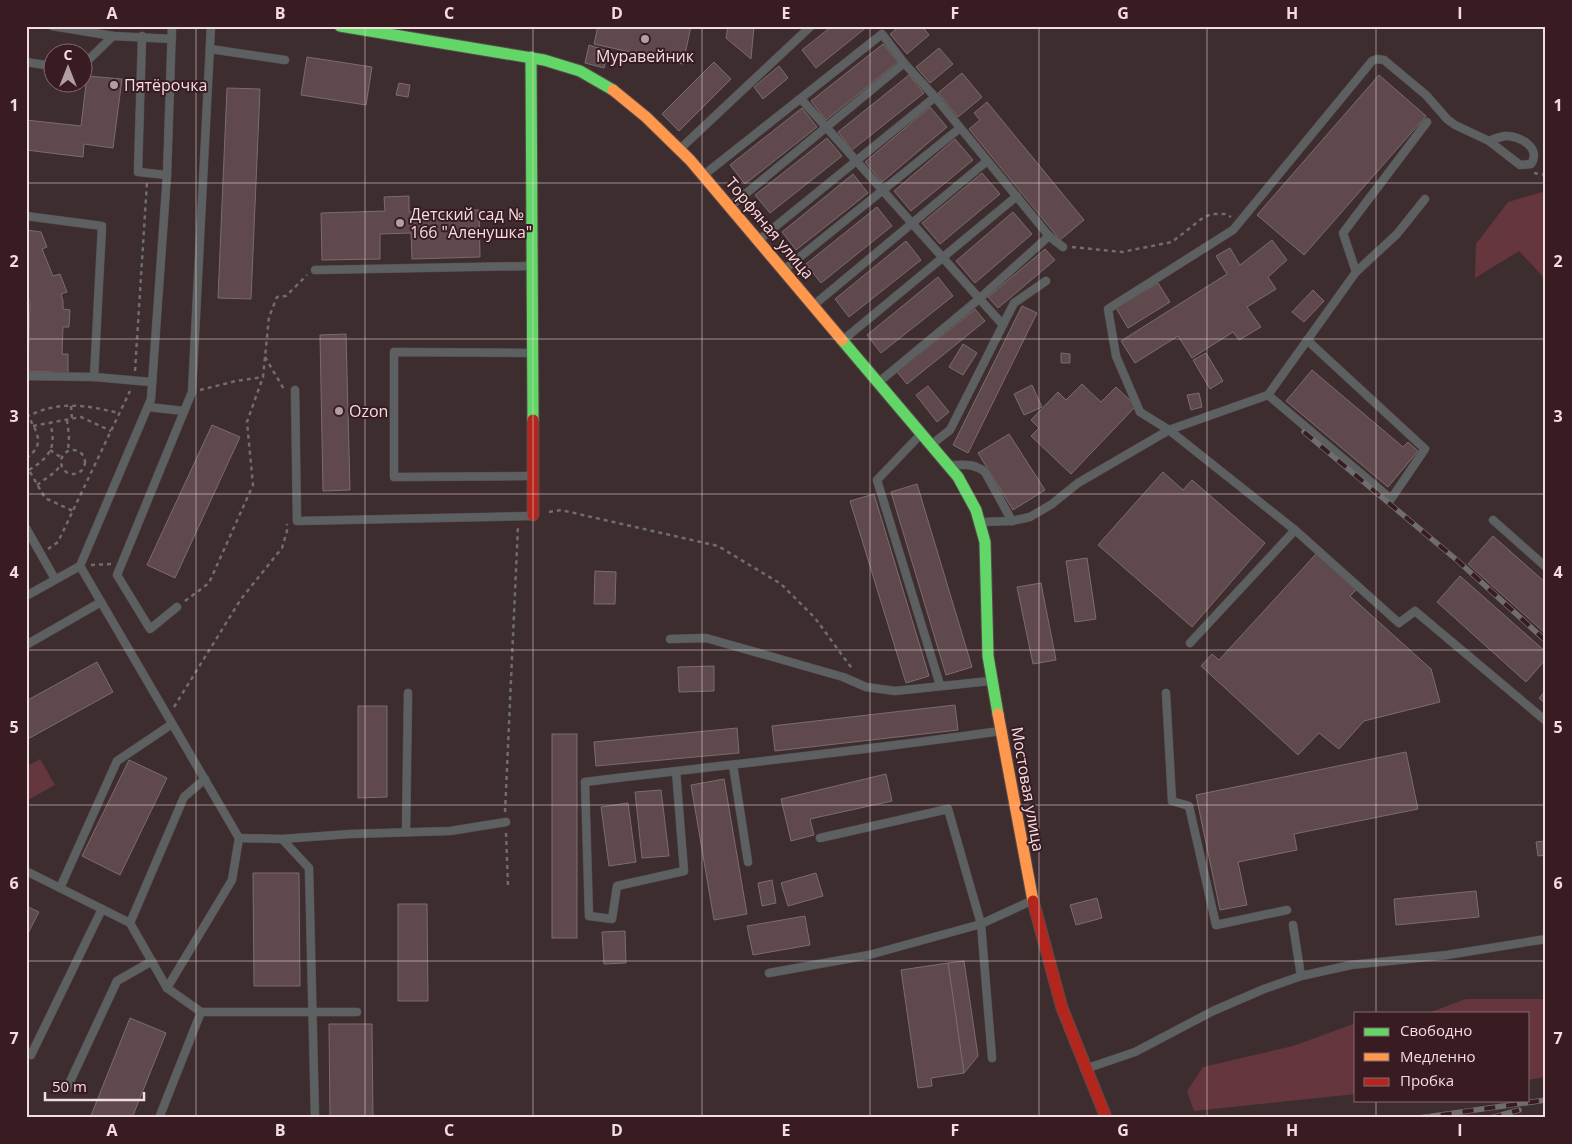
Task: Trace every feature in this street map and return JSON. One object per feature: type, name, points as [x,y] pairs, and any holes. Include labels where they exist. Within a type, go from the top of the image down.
[{"type":"street","name":"Торфяная улица","points":[[340,26],[531,57],[562,64],[592,77],[636,109],[680,149],[950,465]]},
{"type":"street","points":[[531,57],[533,516]]},
{"type":"street","name":"Мостовая улица","points":[[950,465],[964,487],[980,522],[985,542],[986,634],[992,681],[1033,900],[1062,1008],[1088,1068],[1105,1115]]},
{"type":"lane","points":[[52,26],[112,36],[172,39]]},
{"type":"lane","points":[[26,596],[80,566],[151,399],[167,175],[172,26]]},
{"type":"lane","points":[[177,607],[150,629],[117,575],[192,392],[211,26]]},
{"type":"lane","points":[[680,149],[811,26]]},
{"type":"lane","points":[[703,175],[802,99],[882,34],[904,63],[935,96],[1049,236],[1063,246]]},
{"type":"lane","points":[[92,56],[112,36]]},
{"type":"lane","points":[[142,36],[138,172],[167,175]]},
{"type":"lane","points":[[210,49],[285,60]]},
{"type":"lane","points":[[1489,141],[1505,136],[1519,138],[1525,141],[1533,150],[1533,161],[1531,164],[1520,165],[1489,141],[1451,122],[1426,95],[1384,60],[1377,59],[1368,64],[1227,235],[1108,309],[1116,356],[1140,412],[1169,430],[1295,530],[1399,623],[1415,611],[1546,721]]},
{"type":"lane","points":[[26,62],[42,64]]},
{"type":"lane","points":[[730,206],[904,63]]},
{"type":"lane","points":[[758,240],[935,96]]},
{"type":"lane","points":[[802,99],[1003,325]]},
{"type":"lane","points":[[1356,272],[1343,233],[1427,122]]},
{"type":"lane","points":[[784,270],[960,128]]},
{"type":"lane","points":[[814,305],[987,162]]},
{"type":"lane","points":[[843,340],[1017,196]]},
{"type":"lane","points":[[980,522],[1012,521],[1030,518],[1040,513],[1078,484],[1169,430],[1268,396],[1356,272],[1397,234],[1425,199]]},
{"type":"lane","points":[[26,216],[102,226],[94,377]]},
{"type":"lane","points":[[879,382],[980,299],[1049,236]]},
{"type":"lane","points":[[315,270],[532,266]]},
{"type":"lane","points":[[932,444],[950,430],[1014,303],[1046,282]]},
{"type":"lane","points":[[1268,396],[1391,499],[1425,448],[1306,340]]},
{"type":"lane","points":[[533,353],[394,352],[394,477],[533,476]]},
{"type":"lane","points":[[26,376],[94,377],[152,382]]},
{"type":"lane","points":[[295,390],[296,522],[533,516]]},
{"type":"lane","points":[[148,407],[184,411]]},
{"type":"lane","points":[[922,433],[877,480],[940,685]]},
{"type":"lane","points":[[950,465],[972,465],[979,467],[984,472],[1012,521]]},
{"type":"lane","points":[[1493,520],[1546,567]]},
{"type":"lane","points":[[26,528],[55,579]]},
{"type":"lane","points":[[1190,643],[1295,530]]},
{"type":"lane","points":[[80,566],[239,838],[232,880],[167,988]]},
{"type":"lane","points":[[26,645],[101,602]]},
{"type":"lane","points":[[670,639],[706,638],[843,677],[866,687],[895,691],[992,681]]},
{"type":"lane","points":[[406,832],[408,693]]},
{"type":"lane","points":[[1166,693],[1172,801],[1189,806],[1216,925],[1287,910]]},
{"type":"lane","points":[[60,888],[117,760],[172,724]]},
{"type":"lane","points":[[676,771],[684,872],[617,886],[612,919],[589,916],[586,782],[676,771],[894,746],[1000,730]]},
{"type":"lane","points":[[733,765],[748,862]]},
{"type":"lane","points":[[130,923],[184,797],[204,779]]},
{"type":"lane","points":[[820,838],[948,808],[981,924],[992,1058]]},
{"type":"lane","points":[[239,838],[282,839],[350,834],[450,831],[506,822]]},
{"type":"lane","points":[[282,839],[309,868],[315,1118]]},
{"type":"lane","points":[[26,871],[130,923],[167,988],[201,1012],[357,1012]]},
{"type":"lane","points":[[769,973],[869,956],[981,924],[1033,900]]},
{"type":"lane","points":[[32,1055],[102,909]]},
{"type":"lane","points":[[1293,925],[1301,976]]},
{"type":"lane","points":[[1088,1068],[1135,1052],[1213,1011],[1264,989],[1317,971],[1351,965],[1447,955],[1546,939]]},
{"type":"lane","points":[[67,1088],[117,981],[152,961]]},
{"type":"lane","points":[[159,1118],[201,1012]]},
{"type":"path","points":[[1063,246],[1122,252],[1172,242],[1193,224],[1212,214],[1225,214],[1241,220]]},
{"type":"path","points":[[177,607],[209,583],[253,485],[247,422],[263,377],[269,317],[277,297],[286,296],[305,276],[315,270]]},
{"type":"path","points":[[265,358],[285,392]]},
{"type":"path","points":[[192,392],[236,381],[263,377]]},
{"type":"path","points":[[26,458],[38,445],[36,432],[27,416],[55,406],[90,407],[119,413]]},
{"type":"path","points":[[71,406],[72,419]]},
{"type":"path","points":[[33,426],[81,417],[111,431]]},
{"type":"path","points":[[67,420],[68,451],[62,458],[62,464],[63,468],[69,473],[77,473],[83,468],[85,461],[82,454],[76,450],[68,451]]},
{"type":"path","points":[[29,470],[40,463],[53,444],[50,423]]},
{"type":"path","points":[[50,450],[62,458]]},
{"type":"path","points":[[37,485],[55,472],[62,464]]},
{"type":"path","points":[[26,465],[45,498],[73,511]]},
{"type":"path","points":[[533,516],[561,510],[718,546],[781,584],[815,618],[866,687]]},
{"type":"path","points":[[508,886],[505,801],[518,516]]},
{"type":"path","points":[[168,716],[241,599],[282,548],[287,531],[287,521]]},
{"type":"path","points":[[80,566],[122,564]]},
{"type":"shaded area","points":[[1546,191],[1546,280],[1519,251],[1475,278],[1476,244],[1508,202]]},
{"type":"shaded area","points":[[40,759],[55,785],[26,801],[26,767]]},
{"type":"shaded area","points":[[1466,999],[1546,999],[1546,1077],[1530,1080],[1530,1012],[1431,1012]]},
{"type":"shaded area","points":[[1354,1024],[1354,1094],[1194,1111],[1187,1091],[1203,1067],[1293,1046]]},
{"type":"building","points":[[598,26],[691,26],[683,64],[594,44]]},
{"type":"building","points":[[728,26],[754,26],[751,59],[726,38]]},
{"type":"building","points":[[832,26],[868,26],[816,68],[802,50]]},
{"type":"building","points":[[900,26],[922,26],[929,35],[907,54],[890,34]]},
{"type":"building","points":[[883,44],[898,62],[826,120],[811,101]]},
{"type":"building","points":[[589,45],[608,51],[604,68],[585,63]]},
{"type":"building","points":[[939,48],[953,64],[930,83],[916,67]]},
{"type":"building","points":[[307,57],[372,67],[366,105],[301,95]]},
{"type":"building","points":[[714,62],[731,79],[679,131],[662,114]]},
{"type":"building","points":[[779,66],[788,78],[763,99],[754,87]]},
{"type":"building","points":[[962,73],[982,97],[958,117],[938,93]]},
{"type":"building","points":[[909,75],[924,93],[852,150],[838,132]]},
{"type":"building","points":[[1379,75],[1426,116],[1304,255],[1257,215]]},
{"type":"building","points":[[92,76],[122,79],[113,148],[84,144],[83,157],[26,150],[26,120],[81,126],[85,92],[92,92]]},
{"type":"building","points":[[399,83],[410,85],[408,97],[396,95]]},
{"type":"building","points":[[227,88],[260,89],[251,299],[218,298]]},
{"type":"building","points":[[987,102],[1084,220],[1060,240],[969,129],[980,120],[974,113]]},
{"type":"building","points":[[930,107],[947,127],[882,182],[865,162]]},
{"type":"building","points":[[802,108],[817,127],[745,184],[730,165]]},
{"type":"building","points":[[827,138],[842,156],[770,213],[755,195]]},
{"type":"building","points":[[955,139],[973,160],[911,211],[894,191]]},
{"type":"building","points":[[982,173],[1000,194],[940,244],[922,223]]},
{"type":"building","points":[[853,174],[868,193],[796,250],[782,232]]},
{"type":"building","name":"Детский сад № 166 \"Аленушка\"","points":[[409,196],[409,212],[479,210],[480,257],[412,259],[411,233],[380,234],[380,259],[322,260],[321,213],[385,211],[384,197]]},
{"type":"building","points":[[877,207],[892,226],[821,283],[806,264]]},
{"type":"building","points":[[1013,212],[1032,234],[975,283],[956,261]]},
{"type":"building","points":[[26,230],[41,232],[47,247],[42,249],[53,276],[60,274],[67,292],[61,294],[63,309],[70,310],[69,327],[63,327],[62,354],[68,354],[68,373],[28,371],[30,302],[26,293]]},
{"type":"building","points":[[1272,240],[1287,260],[1268,277],[1276,289],[1247,307],[1261,327],[1239,340],[1233,332],[1192,358],[1178,336],[1135,363],[1121,341],[1227,274],[1216,256],[1230,248],[1240,265]]},
{"type":"building","points":[[906,241],[921,260],[849,317],[835,299]]},
{"type":"building","points":[[1045,249],[1055,260],[998,308],[988,297]]},
{"type":"building","points":[[938,277],[953,296],[881,353],[867,335]]},
{"type":"building","points":[[1158,283],[1170,302],[1128,328],[1116,308]]},
{"type":"building","points":[[1313,290],[1324,301],[1304,322],[1292,312]]},
{"type":"building","points":[[1022,306],[1037,313],[968,453],[953,445]]},
{"type":"building","points":[[975,309],[985,321],[907,384],[897,372]]},
{"type":"building","points":[[346,334],[350,490],[323,491],[320,335]]},
{"type":"building","points":[[963,344],[977,353],[963,375],[949,367]]},
{"type":"building","points":[[1061,353],[1070,354],[1070,363],[1061,363]]},
{"type":"building","points":[[1206,353],[1223,381],[1210,389],[1193,360]]},
{"type":"building","points":[[1312,370],[1403,447],[1408,442],[1418,451],[1388,487],[1286,401]]},
{"type":"building","points":[[1082,384],[1101,402],[1116,387],[1136,406],[1071,474],[1031,436],[1039,428],[1031,420],[1058,392],[1066,400]]},
{"type":"building","points":[[1032,385],[1042,407],[1024,415],[1014,394]]},
{"type":"building","points":[[928,386],[949,412],[937,422],[916,395]]},
{"type":"building","points":[[1199,393],[1202,407],[1191,410],[1187,395]]},
{"type":"building","points":[[212,425],[240,437],[175,578],[147,565]]},
{"type":"building","points":[[1009,434],[1045,490],[1013,510],[978,453]]},
{"type":"building","points":[[1163,472],[1183,490],[1192,480],[1265,543],[1192,627],[1098,545]]},
{"type":"building","points":[[917,484],[972,667],[946,675],[891,492]]},
{"type":"building","points":[[874,494],[929,676],[906,683],[850,501]]},
{"type":"building","points":[[1493,536],[1546,583],[1546,634],[1468,564]]},
{"type":"building","points":[[1316,554],[1356,590],[1350,596],[1431,669],[1440,702],[1364,721],[1339,749],[1319,733],[1298,755],[1201,666],[1212,654],[1219,660]]},
{"type":"building","points":[[1087,558],[1096,619],[1075,622],[1066,561]]},
{"type":"building","points":[[595,571],[616,572],[615,604],[594,604]]},
{"type":"building","points":[[1460,576],[1546,652],[1546,659],[1526,682],[1437,602]]},
{"type":"building","points":[[1041,583],[1056,660],[1033,664],[1017,587]]},
{"type":"building","points":[[97,662],[113,692],[26,740],[26,701]]},
{"type":"building","points":[[714,666],[714,691],[679,692],[678,667]]},
{"type":"building","points":[[1546,690],[1546,704],[1539,698]]},
{"type":"building","points":[[955,705],[958,730],[775,751],[772,726]]},
{"type":"building","points":[[358,706],[387,706],[387,797],[358,798]]},
{"type":"building","points":[[737,728],[739,753],[596,766],[594,742]]},
{"type":"building","points":[[552,734],[577,734],[577,938],[552,938]]},
{"type":"building","points":[[1406,752],[1418,809],[1294,834],[1297,850],[1238,862],[1247,905],[1220,910],[1196,795]]},
{"type":"building","points":[[129,760],[167,778],[120,875],[82,856]]},
{"type":"building","points":[[886,774],[892,801],[810,819],[814,835],[791,841],[781,799]]},
{"type":"building","points":[[724,779],[747,914],[714,920],[691,785]]},
{"type":"building","points":[[661,790],[669,856],[642,858],[635,792]]},
{"type":"building","points":[[628,803],[636,862],[609,866],[601,807]]},
{"type":"building","points":[[1546,841],[1546,855],[1538,856],[1536,842]]},
{"type":"building","points":[[253,873],[299,873],[300,986],[254,986]]},
{"type":"building","points":[[816,873],[823,896],[788,906],[781,883]]},
{"type":"building","points":[[772,880],[776,903],[762,906],[758,883]]},
{"type":"building","points":[[1476,891],[1479,917],[1396,925],[1394,899]]},
{"type":"building","points":[[1097,898],[1102,918],[1076,925],[1070,905]]},
{"type":"building","points":[[398,904],[427,904],[428,1001],[398,1001]]},
{"type":"building","points":[[26,906],[39,912],[26,937]]},
{"type":"building","points":[[805,916],[810,945],[753,955],[747,926]]},
{"type":"building","points":[[625,931],[626,963],[604,964],[602,932]]},
{"type":"building","points":[[964,961],[978,1056],[964,1073],[948,963]]},
{"type":"building","points":[[948,963],[964,1073],[931,1078],[932,1086],[918,1088],[901,970]]},
{"type":"building","points":[[130,1018],[166,1033],[132,1118],[90,1118]]},
{"type":"building","points":[[329,1024],[372,1024],[373,1118],[330,1118]]},
{"type":"railway","points":[[1304,432],[1458,561],[1546,641]]},
{"type":"railway","points":[[1419,1118],[1546,1100]]},
{"type":"railway","points":[[1491,1118],[1519,1110]]},
{"type":"traffic: fast","points":[[340,26],[544,60],[580,71],[613,90]]},
{"type":"traffic: fast","points":[[531,57],[533,420]]},
{"type":"traffic: fast","points":[[842,340],[958,477],[976,510],[985,542],[988,656],[998,714]]},
{"type":"traffic: slow","points":[[613,90],[646,117],[690,160],[842,340]]},
{"type":"traffic: slow","points":[[998,714],[1033,901]]},
{"type":"traffic: jam","points":[[533,420],[533,515]]},
{"type":"traffic: jam","points":[[1033,901],[1062,1008],[1105,1115]]},
{"type":"place","name":"Муравейник","points":[[645,39]]},
{"type":"place","name":"Пятёрочка","points":[[114,85]]},
{"type":"place","name":"Детский сад № 166 \"Аленушка\"","points":[[400,223]]},
{"type":"place","name":"Ozon","points":[[339,411]]}]
